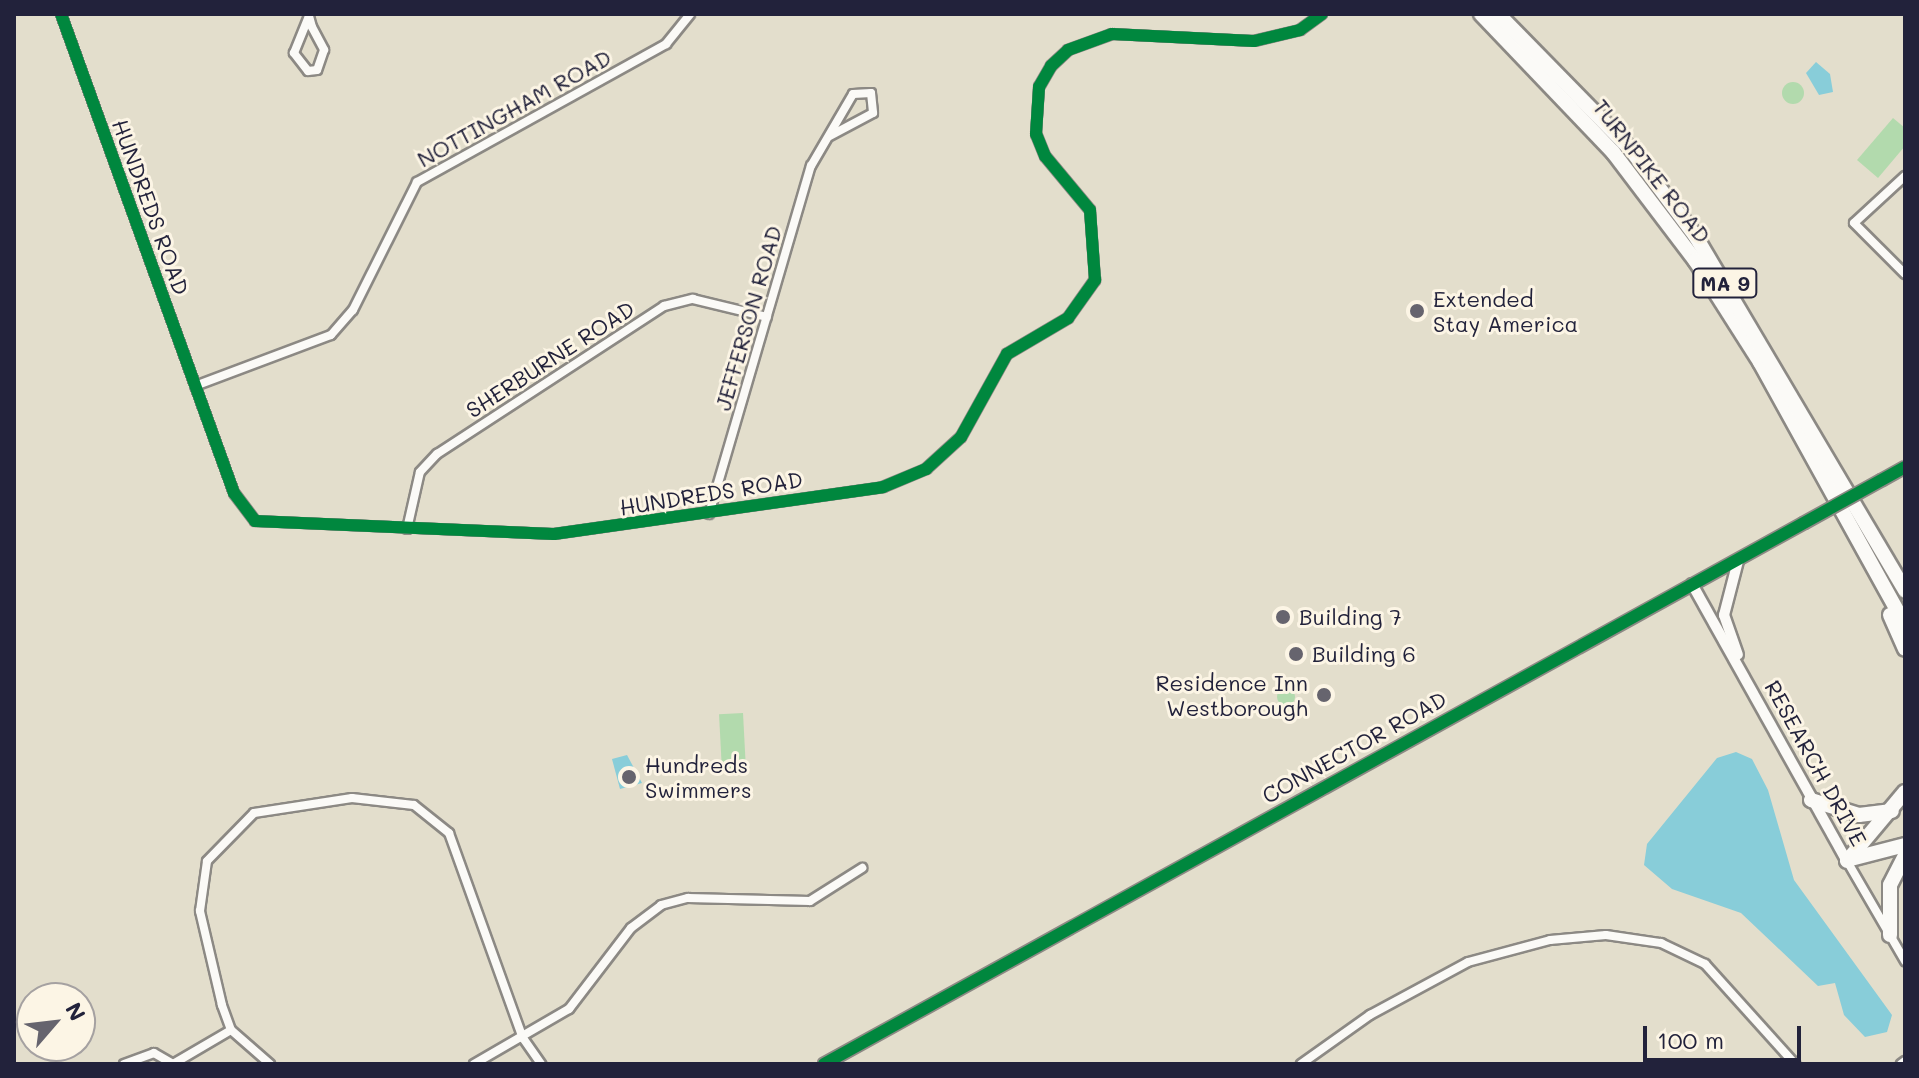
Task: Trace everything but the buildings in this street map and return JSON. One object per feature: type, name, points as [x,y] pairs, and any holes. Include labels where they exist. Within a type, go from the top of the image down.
[{"type":"highway","name":"TURNPIKE ROAD","points":[[1481,14],[1613,152],[1695,260],[1905,625]]},
{"type":"highway","name":"TURNPIKE ROAD","points":[[1498,14],[1631,150],[1696,237],[1905,590]]},
{"type":"highway","points":[[1875,570],[1905,649]]},
{"type":"highway","points":[[1847,861],[1905,792]]},
{"type":"highway","points":[[1811,800],[1859,815],[1892,811]]},
{"type":"highway","points":[[1847,861],[1905,845]]},
{"type":"highway","points":[[1890,935],[1890,885],[1905,855]]},
{"type":"street","name":"HUNDREDS ROAD","points":[[61,14],[234,493],[255,521],[566,534],[883,487],[926,469],[961,437],[1007,354],[1084,301],[1095,280],[1097,233],[1090,210],[1045,156],[1036,134],[1039,87],[1068,50],[1112,34],[1278,38],[1322,14]]},
{"type":"street","name":"NOTTINGHAM ROAD","points":[[195,386],[331,335],[353,310],[417,182],[666,44],[690,14]]},
{"type":"street","points":[[309,15],[324,50],[317,70],[308,71],[294,53],[309,15]]},
{"type":"street","name":"JEFFERSON ROAD","points":[[709,514],[811,166],[853,94],[871,93],[873,113],[830,136]]},
{"type":"street","points":[[1905,176],[1854,223],[1905,274]]},
{"type":"street","name":"SHERBURNE ROAD","points":[[407,529],[420,472],[437,454],[664,306],[693,299],[767,317]]},
{"type":"street","name":"CONNECTOR ROAD","points":[[824,1064],[1905,467]]},
{"type":"street","points":[[1739,558],[1724,615],[1747,680]]},
{"type":"street","name":"RESEARCH DRIVE","points":[[1692,584],[1811,800],[1905,961]]},
{"type":"street","points":[[270,1064],[231,1030],[200,911],[213,851],[237,825],[274,806],[380,799],[414,805],[449,833],[523,1038],[541,1064]]},
{"type":"street","points":[[474,1064],[569,1009],[631,928],[661,905],[688,898],[810,901],[862,868]]},
{"type":"street","points":[[1301,1064],[1370,1015],[1468,962],[1550,940],[1606,935],[1661,943],[1705,964],[1795,1064]]},
{"type":"street","points":[[124,1064],[154,1053],[173,1064],[231,1030]]},
{"type":"green space","points":[[1793,82],[1801,85],[1804,93],[1801,101],[1793,104],[1785,101],[1782,93],[1785,85]]},
{"type":"green space","points":[[1893,118],[1905,128],[1905,146],[1878,178],[1857,160]]},
{"type":"green space","points":[[1286,688],[1295,697],[1286,706],[1277,697]]},
{"type":"green space","points":[[743,713],[746,768],[722,769],[719,714]]},
{"type":"water","points":[[1816,62],[1830,74],[1833,92],[1819,95],[1806,73]]},
{"type":"water","points":[[1736,752],[1752,759],[1768,790],[1794,880],[1892,1015],[1887,1032],[1865,1037],[1844,1015],[1835,983],[1818,986],[1741,913],[1672,889],[1644,865],[1647,844],[1717,758]]},
{"type":"water","name":"Hundreds Swimmers","points":[[627,755],[642,783],[620,789],[612,759]]},
{"type":"cycle path","points":[[61,14],[234,493],[255,521],[554,534],[883,487],[926,469],[961,437],[1007,354],[1068,318],[1095,280],[1090,210],[1045,156],[1036,134],[1039,87],[1051,66],[1068,50],[1112,34],[1254,41],[1300,30],[1322,14]]},
{"type":"cycle path","points":[[824,1064],[1905,467]]},
{"type":"place","name":"Extended Stay America","points":[[1417,311]]},
{"type":"place","name":"Building 7","points":[[1283,617]]},
{"type":"place","name":"Building 6","points":[[1296,654]]},
{"type":"place","name":"Residence Inn Westborough","points":[[1324,695]]},
{"type":"place","name":"Hundreds Swimmers","points":[[629,777]]}]
